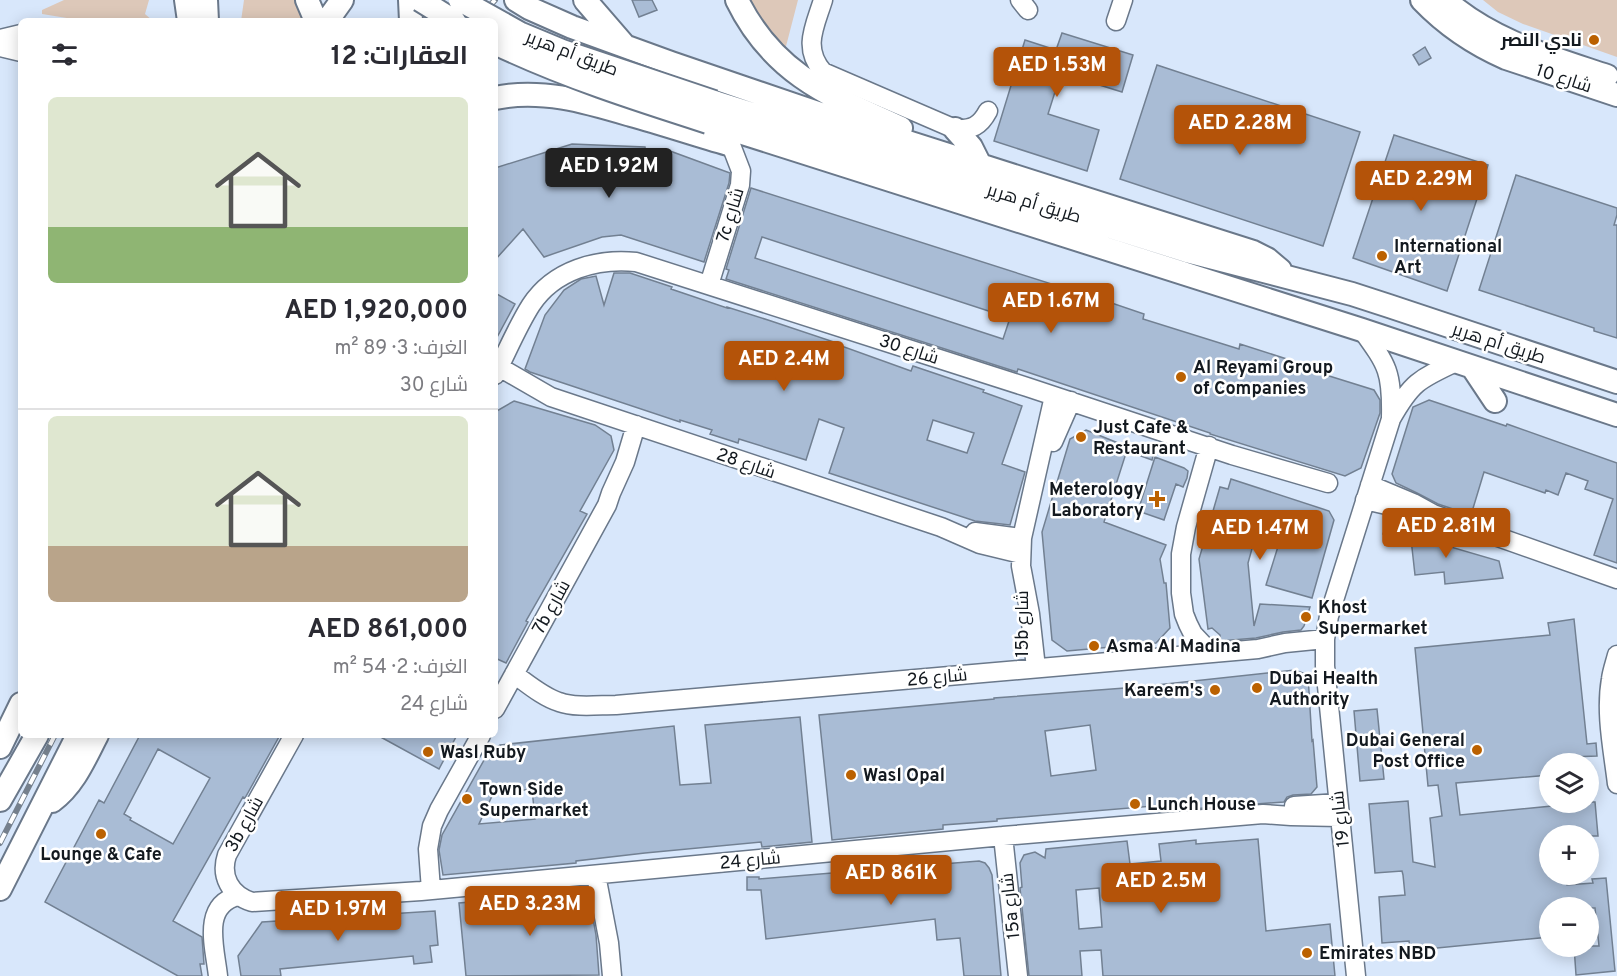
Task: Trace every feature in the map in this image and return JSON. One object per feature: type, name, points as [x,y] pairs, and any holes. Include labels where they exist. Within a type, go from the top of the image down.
[{"type":"main road","points":[[186,0],[189,18]]},
{"type":"main road","points":[[206,0],[207,18]]},
{"type":"main road","points":[[307,0],[315,18]]},
{"type":"main road","points":[[329,18],[342,0]]},
{"type":"main road","points":[[410,0],[411,18]]},
{"type":"main road","points":[[420,0],[449,18]]},
{"type":"main road","points":[[441,18],[442,0]]},
{"type":"main road","name":"طريق أم هرير","points":[[460,0],[492,18]]},
{"type":"main road","points":[[585,0],[624,45]]},
{"type":"main road","points":[[737,0],[762,41],[785,65],[839,100],[929,141],[949,155]]},
{"type":"main road","name":"شارع 10","points":[[1422,0],[1456,30],[1491,52],[1617,95]]},
{"type":"main road","name":"شارع 10","points":[[1445,0],[1473,21],[1509,42],[1617,79]]},
{"type":"main road","points":[[498,48],[526,3],[572,27],[832,118],[1253,252],[1267,259],[1287,278]]},
{"type":"main road","name":"طريق أم هرير","points":[[498,21],[521,34],[711,112],[1238,292],[1362,330],[1617,415]]},
{"type":"main road","name":"طريق أم هرير","points":[[498,44],[600,87],[711,112],[1176,248],[1352,294],[1617,382]]},
{"type":"main road","points":[[498,97],[532,93],[600,106],[1201,292],[1220,294],[1238,292]]},
{"type":"main road","points":[[955,129],[971,147],[980,165]]},
{"type":"main road","points":[[1061,191],[1091,182]]},
{"type":"main road","points":[[1464,365],[1495,401]]},
{"type":"main road","points":[[0,747],[18,710]]},
{"type":"main road","points":[[0,801],[35,738]]},
{"type":"main road","points":[[0,889],[76,738]]},
{"type":"main road","points":[[40,808],[57,797],[70,782],[96,738]]},
{"type":"street","points":[[823,0],[811,44],[816,64],[823,72],[955,129],[975,127],[988,111]]},
{"type":"street","points":[[1116,21],[1123,0]]},
{"type":"street","points":[[0,39],[18,35]]},
{"type":"street","points":[[0,47],[18,50]]},
{"type":"street","name":"7c شارع","points":[[709,285],[740,185],[741,171],[731,145]]},
{"type":"street","name":"شارع 30","points":[[498,370],[532,304],[556,280],[571,271],[603,261],[636,262],[1063,398],[1232,455],[1328,483]]},
{"type":"street","name":"شارع 19","points":[[1362,330],[1379,353],[1389,372],[1392,398],[1391,419]]},
{"type":"street","name":"شارع 19","points":[[1356,976],[1325,646],[1329,616],[1391,419],[1412,387],[1430,374],[1464,365]]},
{"type":"street","name":"شارع 28","points":[[498,375],[551,397],[941,527],[998,536],[1021,546]]},
{"type":"street","name":"15b شارع","points":[[1029,669],[1021,546],[1038,470],[1048,454],[1059,425],[1063,398]]},
{"type":"street","name":"7b شارع","points":[[498,703],[607,505],[613,486],[643,428]]},
{"type":"street","points":[[1209,446],[1183,540],[1180,594],[1184,614],[1193,634],[1211,653]]},
{"type":"street","points":[[1200,477],[1232,455]]},
{"type":"street","points":[[1367,492],[1413,503],[1433,514],[1617,579]]},
{"type":"street","name":"شارع 26","points":[[510,681],[560,703],[616,705],[1258,649],[1294,642],[1325,646]]},
{"type":"street","points":[[1617,655],[1611,679],[1609,702],[1617,784]]},
{"type":"street","name":"3b شارع","points":[[238,896],[226,882],[224,864],[227,855],[292,738]]},
{"type":"street","points":[[426,891],[428,842],[432,826],[479,738]]},
{"type":"street","name":"شارع 24","points":[[238,896],[259,903],[426,891],[1003,836],[1263,814],[1289,807],[1339,810]]},
{"type":"street","name":"15a شارع","points":[[1003,836],[1018,976]]},
{"type":"street","points":[[603,874],[611,918],[609,944],[612,976]]},
{"type":"street","points":[[218,976],[213,919],[223,902],[238,896]]},
{"type":"shaded area","points":[[64,0],[149,0],[145,14],[150,18],[67,18],[42,14],[42,10]]},
{"type":"shaded area","points":[[244,0],[305,0],[311,18],[241,18]]},
{"type":"shaded area","points":[[744,0],[798,0],[784,54]]},
{"type":"shaded area","name":"نادي النصر","points":[[1483,0],[1617,0],[1617,57],[1523,24],[1498,12]]},
{"type":"building","points":[[632,0],[652,0],[657,10],[639,17]]},
{"type":"building","points":[[1062,33],[1133,55],[1122,92],[1061,73],[1048,114],[1099,130],[1087,171],[994,141],[1025,40],[1056,50]]},
{"type":"building","points":[[1425,47],[1431,58],[1419,65],[1413,55]]},
{"type":"building","points":[[1157,65],[1360,132],[1323,246],[1120,179]]},
{"type":"building","points":[[1394,135],[1488,165],[1447,291],[1353,258]]},
{"type":"building","points":[[572,144],[645,147],[646,158],[663,161],[670,151],[730,173],[729,183],[704,262],[621,235],[602,237],[544,257],[523,229],[498,257],[498,167]]},
{"type":"building","points":[[1516,175],[1617,208],[1614,225],[1617,225],[1617,338],[1594,331],[1594,328],[1479,290]]},
{"type":"building","points":[[751,188],[1065,287],[1144,314],[1143,319],[1239,349],[1240,344],[1327,372],[1326,375],[1374,390],[1380,400],[1380,413],[1361,468],[1345,476],[1210,434],[1018,369],[1017,372],[726,279],[729,270],[726,269]],"holes":[[[762,237],[1010,318],[1003,339],[755,258]]]},
{"type":"building","points":[[614,273],[630,273],[727,308],[834,342],[911,371],[913,366],[984,390],[983,392],[1022,406],[1002,464],[1025,472],[1010,525],[975,521],[829,473],[844,428],[819,419],[806,460],[739,439],[738,443],[710,434],[712,430],[680,420],[680,422],[525,369],[545,315],[564,290],[581,279],[596,276],[604,305]],"holes":[[[933,420],[974,433],[967,453],[927,440]]]},
{"type":"building","points":[[498,295],[515,304],[498,335]]},
{"type":"building","points":[[1429,400],[1506,426],[1507,424],[1617,463],[1617,563],[1594,555],[1613,499],[1585,489],[1588,481],[1566,473],[1558,495],[1546,490],[1545,493],[1484,472],[1471,515],[1438,504],[1396,483],[1392,474],[1413,407]]},
{"type":"building","points":[[514,401],[595,425],[611,436],[614,450],[580,511],[587,514],[526,621],[528,622],[506,663],[498,659],[498,410]]},
{"type":"building","points":[[1086,430],[1128,447],[1104,522],[1166,545],[1160,559],[1164,583],[1166,583],[1170,628],[1156,643],[1067,651],[1052,640],[1042,532],[1070,439]]},
{"type":"building","points":[[1145,445],[1155,448],[1152,460],[1141,456]]},
{"type":"building","name":"Meterology Laboratory","points":[[1155,457],[1188,471],[1183,487],[1176,484],[1164,520],[1138,511]]},
{"type":"building","points":[[1231,479],[1329,511],[1334,520],[1312,598],[1266,585],[1285,524],[1261,516],[1248,563],[1254,626],[1260,604],[1310,607],[1301,630],[1256,638],[1220,641],[1220,635],[1212,628],[1208,629],[1199,559],[1220,487],[1228,489]]},
{"type":"building","points":[[1387,523],[1430,537],[1420,538],[1499,561],[1503,578],[1445,584],[1444,572],[1415,575],[1411,539],[1393,541],[1393,537],[1383,534]]},
{"type":"building","points":[[1574,619],[1587,744],[1596,743],[1597,753],[1539,753],[1539,776],[1456,783],[1460,815],[1539,807],[1539,813],[1596,813],[1597,825],[1539,825],[1539,885],[1599,885],[1599,878],[1606,878],[1615,971],[1576,975],[1575,957],[1599,957],[1599,897],[1539,897],[1539,938],[1437,948],[1432,946],[1410,948],[1409,941],[1382,943],[1379,897],[1405,895],[1402,871],[1375,873],[1369,804],[1408,801],[1413,862],[1435,867],[1430,818],[1442,816],[1438,785],[1428,786],[1415,648],[1550,635],[1548,623]]},
{"type":"building","points":[[1295,670],[1308,675],[1317,787],[1311,794],[1293,795],[1287,797],[1284,802],[1165,811],[1165,805],[997,819],[997,821],[943,825],[943,829],[832,840],[819,715],[1138,687]],"holes":[[[1090,725],[1096,770],[1051,776],[1045,731]]]},
{"type":"building","points":[[1377,709],[1384,779],[1360,781],[1354,711]]},
{"type":"building","points":[[800,717],[812,842],[762,847],[761,842],[443,875],[439,850],[442,835],[488,753],[500,745],[674,726],[680,785],[711,783],[705,725]],"holes":[[[532,789],[535,819],[479,824],[493,794]]]},
{"type":"building","points":[[138,738],[278,738],[173,921],[202,937],[204,964],[200,964],[202,976],[178,976],[45,902],[99,800],[104,803]],"holes":[[[158,749],[210,778],[173,844],[130,820],[131,818],[124,814]]]},
{"type":"building","name":"Wasl Ruby","points":[[382,738],[455,738],[439,769]]},
{"type":"building","points":[[1258,839],[1266,931],[1330,924],[1335,976],[1103,976],[1101,950],[1080,951],[1082,976],[1029,976],[1020,888],[1022,887],[1020,863],[1024,855],[1035,852],[1045,858],[1046,849],[1127,841],[1130,864],[1161,861],[1159,844],[1196,840],[1196,844]],"holes":[[[1099,888],[1102,927],[1079,929],[1076,890]]]},
{"type":"building","points":[[979,861],[985,863],[992,875],[1001,976],[964,976],[960,938],[937,940],[935,919],[766,939],[761,890],[747,890],[747,877],[759,877],[759,879]]},
{"type":"building","points":[[581,893],[590,902],[596,935],[599,975],[466,976],[459,903]]},
{"type":"building","points":[[435,911],[438,945],[430,946],[432,962],[414,964],[413,956],[280,969],[281,976],[241,976],[238,956],[262,922]]},
{"type":"railway","points":[[479,18],[495,0]]},
{"type":"railway","points":[[0,843],[53,738]]},
{"type":"place","name":"نادي النصر","points":[[1594,40]]},
{"type":"place","name":"International Art","points":[[1382,256]]},
{"type":"place","name":"Al Reyami Group of Companies","points":[[1181,377]]},
{"type":"place","name":"Just Cafe & Restaurant","points":[[1081,437]]},
{"type":"place","name":"Meterology Laboratory","points":[[1157,499]]},
{"type":"place","name":"Khost Supermarket","points":[[1306,617]]},
{"type":"place","name":"Asma Al Madina","points":[[1094,646]]},
{"type":"place","name":"Dubai Health Authority","points":[[1257,688]]},
{"type":"place","name":"Kareem's","points":[[1215,690]]},
{"type":"place","name":"Dubai General Post Office","points":[[1477,750]]},
{"type":"place","name":"Wasl Ruby","points":[[428,752]]},
{"type":"place","name":"Wasl Opal","points":[[851,775]]},
{"type":"place","name":"Town Side Supermarket","points":[[467,799]]},
{"type":"place","name":"Lunch House","points":[[1135,804]]},
{"type":"place","name":"Lounge & Cafe","points":[[101,834]]},
{"type":"place","name":"Emirates NBD","points":[[1307,953]]}]
